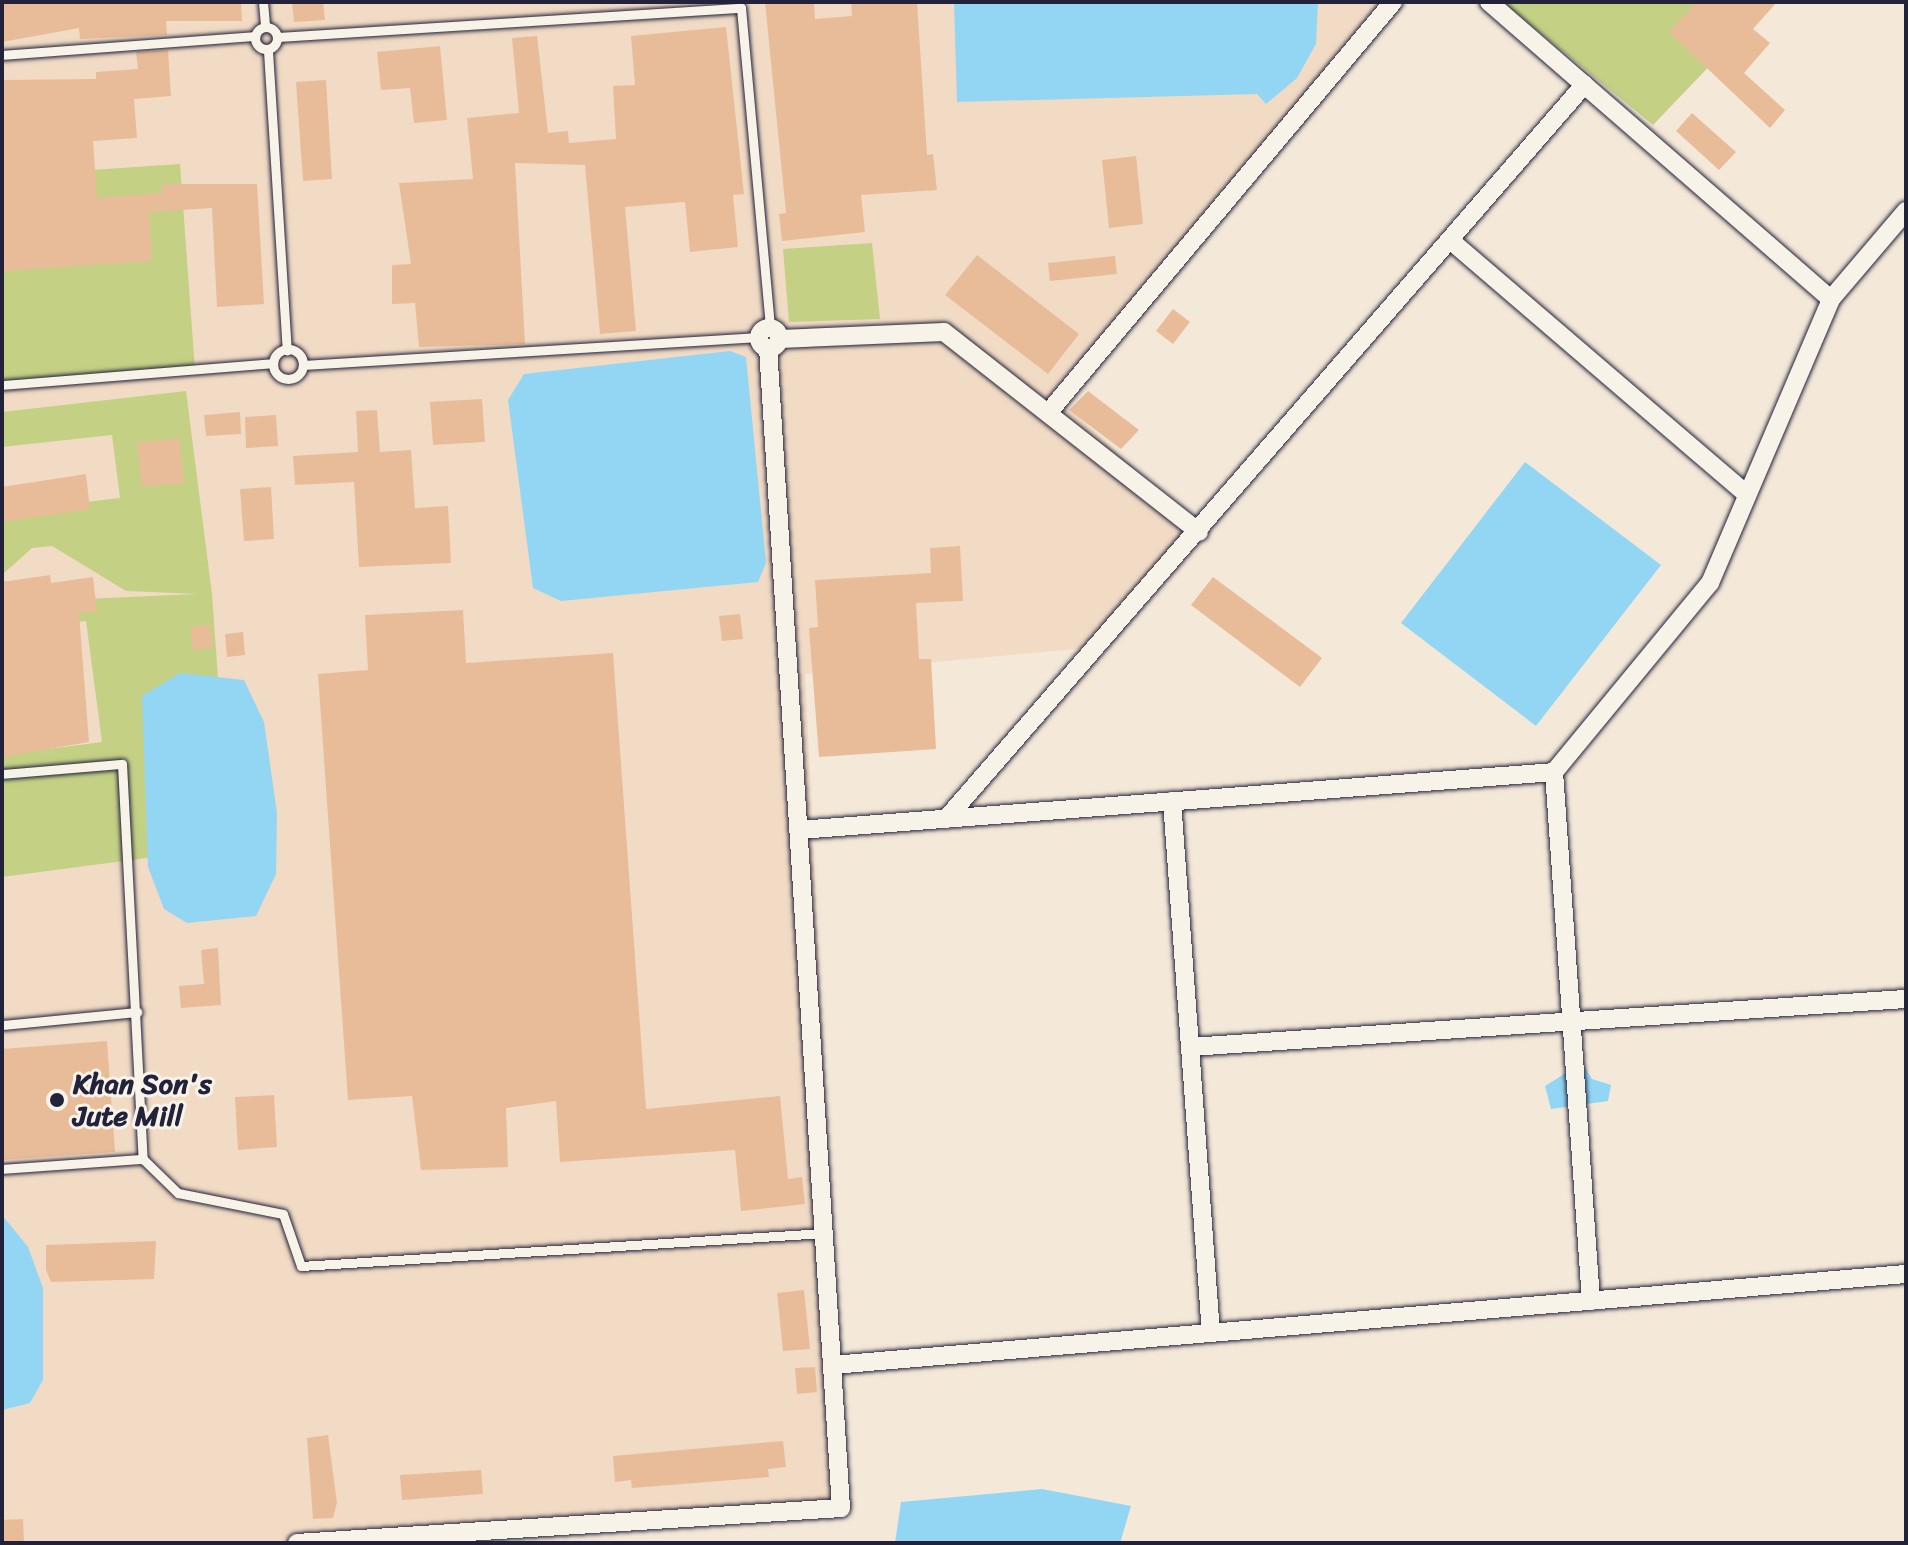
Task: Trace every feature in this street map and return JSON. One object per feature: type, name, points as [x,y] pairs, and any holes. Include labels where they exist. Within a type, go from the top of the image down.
[{"type":"street","points":[[1048,413],[1393,2]]},
{"type":"street","points":[[1489,2],[1831,299]]},
{"type":"street","points":[[946,819],[1199,532],[1584,85]]},
{"type":"street","points":[[1591,1301],[1575,1021],[1554,772],[1710,583],[1831,299],[1906,211]]},
{"type":"street","points":[[1450,240],[1747,495]]},
{"type":"street","points":[[297,1543],[841,1508],[769,338],[944,332],[1199,532]]},
{"type":"street","points":[[799,830],[1554,772]]},
{"type":"street","points":[[1172,801],[1211,1333]]},
{"type":"street","points":[[1190,1047],[1906,999]]},
{"type":"street","points":[[833,1365],[1906,1274]]},
{"type":"lane","points":[[263,2],[265,26],[278,37],[741,8],[769,338],[303,365],[290,379],[273,363]]},
{"type":"lane","points":[[2,55],[255,36],[265,26]]},
{"type":"lane","points":[[255,36],[268,51],[287,350],[303,365]]},
{"type":"lane","points":[[268,51],[278,37]]},
{"type":"lane","points":[[2,385],[273,363],[287,350]]},
{"type":"lane","points":[[2,774],[122,764],[143,1159],[178,1193],[283,1214],[301,1266],[310,1270],[824,1233]]},
{"type":"lane","points":[[2,1025],[137,1012]]},
{"type":"lane","points":[[2,1169],[143,1159]]},
{"type":"shaded area","points":[[2,2],[1403,2],[1061,401],[1193,522],[1097,647],[805,674],[846,1511],[259,1543],[2,1543]]},
{"type":"green space","points":[[1503,2],[1708,2],[1743,31],[1653,125]]},
{"type":"green space","points":[[180,164],[195,370],[2,384],[2,176]]},
{"type":"green space","points":[[872,243],[880,319],[789,322],[783,249]]},
{"type":"green space","points":[[186,391],[212,594],[230,847],[2,877],[2,755],[102,742],[86,621],[2,632],[2,580],[60,600],[197,594],[126,591],[52,546],[32,548],[2,575],[2,512],[120,498],[112,435],[2,447],[2,412]]},
{"type":"water","points":[[954,2],[1318,2],[1316,44],[1297,78],[1266,104],[1257,94],[957,102]]},
{"type":"water","points":[[730,351],[746,357],[766,563],[758,582],[561,601],[533,588],[508,400],[524,374]]},
{"type":"water","points":[[1525,462],[1661,565],[1536,726],[1401,623]]},
{"type":"water","points":[[180,673],[244,680],[264,722],[277,813],[276,874],[256,916],[187,923],[164,909],[148,867],[142,696]]},
{"type":"water","points":[[1582,1063],[1592,1079],[1611,1085],[1608,1101],[1551,1109],[1545,1086]]},
{"type":"water","points":[[2,1215],[28,1247],[43,1288],[43,1380],[30,1403],[2,1410]]},
{"type":"water","points":[[1042,1489],[1131,1506],[1120,1543],[895,1543],[901,1502]]},
{"type":"building","points":[[2,2],[241,2],[242,21],[166,21],[167,35],[80,39],[79,28],[2,42]]},
{"type":"building","points":[[292,2],[323,2],[325,20],[294,22]]},
{"type":"building","points":[[765,2],[814,2],[815,19],[852,16],[851,2],[917,2],[927,155],[933,154],[937,190],[861,195],[865,232],[782,241],[779,214],[786,213]]},
{"type":"building","points":[[1697,2],[1777,2],[1753,29],[1770,43],[1744,73],[1785,110],[1770,128],[1669,32]]},
{"type":"building","points":[[726,27],[744,194],[733,195],[738,247],[690,252],[685,202],[625,207],[636,331],[600,334],[585,165],[515,163],[525,344],[419,347],[415,303],[392,304],[392,265],[411,264],[399,183],[473,179],[467,118],[519,113],[512,38],[537,36],[548,133],[568,131],[569,143],[616,139],[613,86],[635,85],[631,36]]},
{"type":"building","points":[[440,46],[447,120],[414,123],[410,88],[381,90],[377,52]]},
{"type":"building","points":[[168,50],[171,96],[134,99],[137,138],[93,141],[97,198],[162,193],[162,184],[257,184],[264,304],[217,307],[212,208],[149,212],[152,261],[2,271],[2,80],[96,79],[96,72],[138,69],[136,52]]},
{"type":"building","points":[[326,80],[332,179],[303,181],[296,82]]},
{"type":"building","points":[[1692,113],[1736,152],[1719,170],[1676,131]]},
{"type":"building","points":[[1136,156],[1143,224],[1109,228],[1102,160]]},
{"type":"building","points":[[977,255],[1079,334],[1048,374],[945,295]]},
{"type":"building","points":[[1115,256],[1117,274],[1050,281],[1048,263]]},
{"type":"building","points":[[1173,309],[1190,322],[1173,344],[1156,331]]},
{"type":"building","points":[[1088,391],[1139,430],[1121,449],[1069,410]]},
{"type":"building","points":[[482,399],[485,442],[433,445],[430,402]]},
{"type":"building","points":[[377,410],[380,452],[411,450],[415,508],[448,506],[451,563],[359,567],[354,482],[295,485],[293,456],[358,452],[356,411]]},
{"type":"building","points":[[240,412],[241,434],[206,436],[204,415]]},
{"type":"building","points":[[276,415],[278,446],[246,448],[245,417]]},
{"type":"building","points":[[179,438],[184,483],[142,487],[137,443]]},
{"type":"building","points":[[86,474],[90,509],[2,522],[2,487]]},
{"type":"building","points":[[271,487],[274,539],[244,541],[240,489]]},
{"type":"building","points":[[960,546],[963,601],[916,603],[919,659],[931,659],[936,749],[819,757],[809,628],[818,627],[815,580],[931,573],[930,548]]},
{"type":"building","points":[[50,575],[51,583],[93,577],[97,611],[79,613],[89,742],[2,757],[2,582]]},
{"type":"building","points":[[1213,577],[1322,658],[1300,687],[1191,605]]},
{"type":"building","points":[[463,610],[466,663],[613,653],[646,1109],[780,1096],[788,1179],[802,1177],[805,1204],[741,1211],[735,1150],[560,1162],[556,1101],[506,1108],[508,1167],[421,1170],[412,1096],[348,1100],[318,674],[368,670],[365,615]]},
{"type":"building","points":[[740,614],[743,639],[722,641],[719,616]]},
{"type":"building","points":[[210,625],[213,648],[193,650],[190,627]]},
{"type":"building","points":[[243,632],[245,655],[227,657],[225,634]]},
{"type":"building","points":[[218,948],[221,1005],[181,1008],[179,986],[204,984],[201,950]]},
{"type":"building","name":"Khan Son's Jute Mill","points":[[107,1041],[115,1152],[2,1160],[2,1049]]},
{"type":"building","points":[[274,1095],[277,1147],[238,1150],[235,1097]]},
{"type":"building","points":[[156,1241],[154,1279],[51,1282],[46,1270],[46,1245]]},
{"type":"building","points":[[804,1290],[810,1349],[783,1351],[777,1293]]},
{"type":"building","points":[[815,1367],[817,1392],[797,1394],[795,1368]]},
{"type":"building","points":[[328,1435],[337,1503],[333,1518],[313,1519],[307,1438]]},
{"type":"building","points":[[783,1441],[786,1467],[768,1469],[769,1477],[632,1488],[631,1480],[615,1482],[613,1456]]},
{"type":"building","points":[[481,1470],[483,1494],[402,1500],[400,1475]]},
{"type":"building","points":[[23,1519],[24,1543],[2,1543],[2,1520]]},
{"type":"place","name":"Khan Son's Jute Mill","points":[[57,1100]]}]
